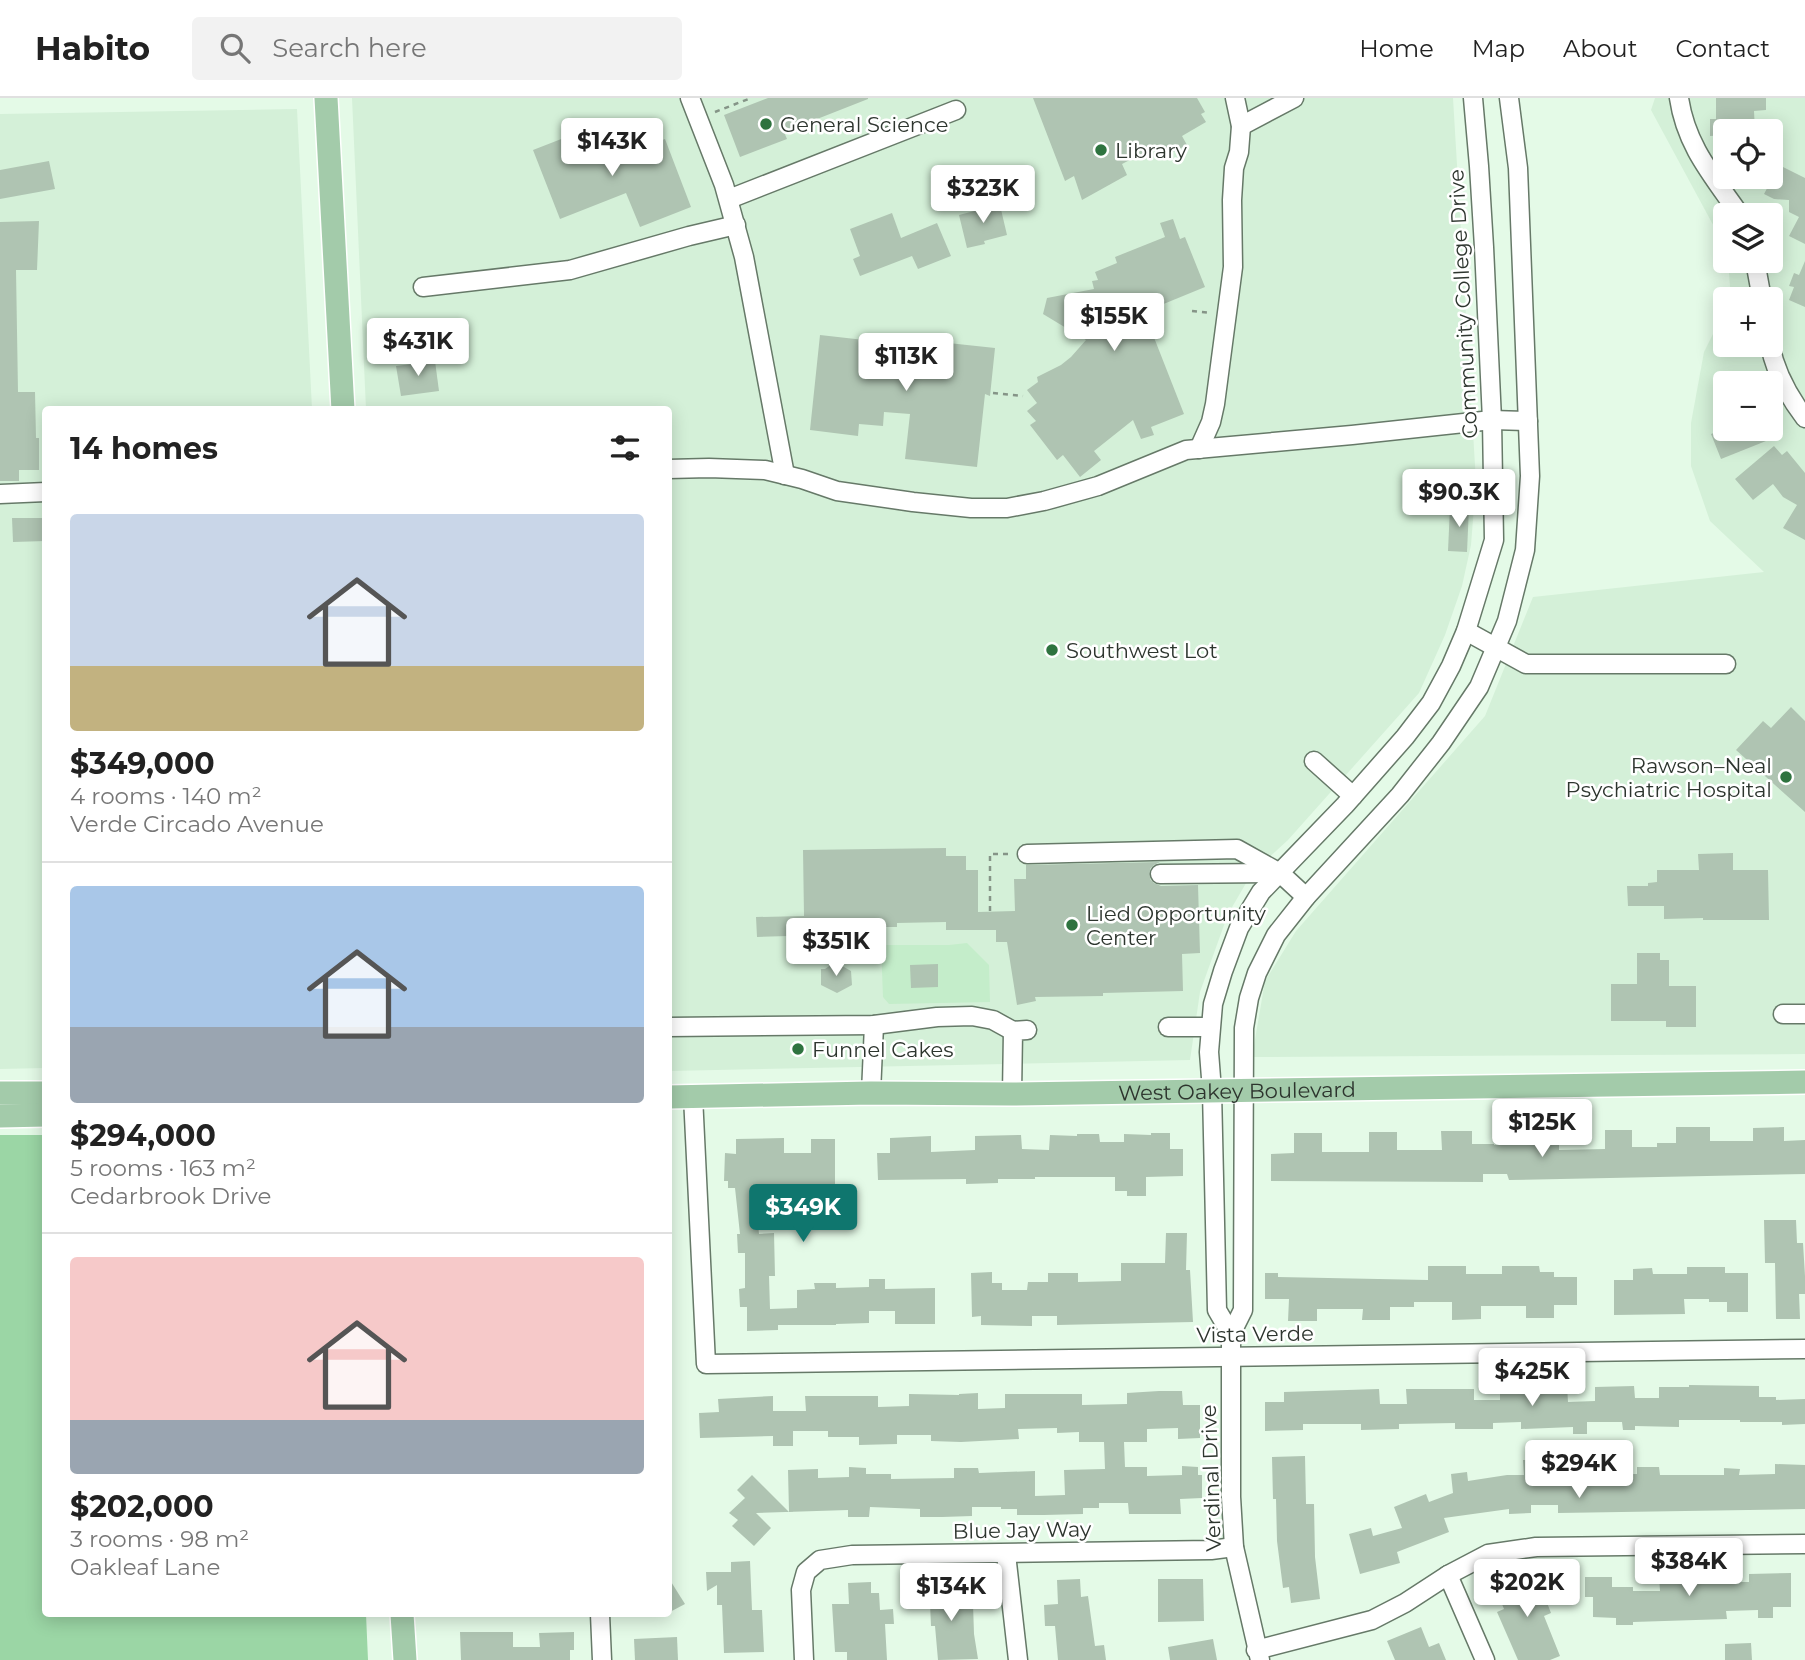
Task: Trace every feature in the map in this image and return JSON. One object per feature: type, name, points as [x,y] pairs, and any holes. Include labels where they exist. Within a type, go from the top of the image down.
[{"type":"main road","points":[[326,98],[342,406]]},
{"type":"main road","name":"West Oakey Boulevard","points":[[672,1097],[1805,1082]]},
{"type":"main road","points":[[0,1093],[42,1093]]},
{"type":"main road","points":[[0,1116],[42,1115]]},
{"type":"main road","points":[[402,1617],[405,1660]]},
{"type":"street","points":[[690,98],[729,199],[736,225],[785,475]]},
{"type":"street","points":[[1199,449],[1211,422],[1216,398],[1233,267],[1232,200],[1241,126],[1235,98]]},
{"type":"street","points":[[1241,126],[1294,98]]},
{"type":"street","name":"Community College Drive","points":[[1212,1091],[1209,1052],[1213,1004],[1239,928],[1261,892],[1353,796],[1431,703],[1466,631],[1493,540],[1492,420],[1473,98]]},
{"type":"street","points":[[1243,1090],[1244,1028],[1249,998],[1257,973],[1276,935],[1306,897],[1400,795],[1441,743],[1479,687],[1507,621],[1525,550],[1530,476],[1518,168],[1509,98]]},
{"type":"street","points":[[1679,98],[1682,118],[1694,148],[1732,203]]},
{"type":"street","points":[[729,199],[956,110]]},
{"type":"street","points":[[423,287],[570,270],[736,225]]},
{"type":"street","points":[[1773,357],[1790,396],[1805,418]]},
{"type":"street","points":[[672,469],[765,470],[837,492],[971,508],[1007,508],[1098,486],[1185,450],[1492,420],[1528,422]]},
{"type":"street","points":[[0,494],[42,492]]},
{"type":"street","points":[[1466,631],[1526,664],[1726,664]]},
{"type":"street","points":[[1314,761],[1353,796]]},
{"type":"street","points":[[1027,854],[1237,849],[1280,873],[1306,897]]},
{"type":"street","points":[[1160,874],[1280,873]]},
{"type":"street","points":[[1783,1014],[1805,1014]]},
{"type":"street","points":[[672,1027],[874,1025],[937,1017],[972,1016],[993,1020],[1020,1030],[1012,1094]]},
{"type":"street","points":[[871,1093],[874,1025]]},
{"type":"street","points":[[1168,1027],[1210,1027]]},
{"type":"street","name":"Verdinal Drive","points":[[1231,1334],[1243,1310],[1243,1090]]},
{"type":"street","name":"Verdinal Drive","points":[[1212,1091],[1217,1310],[1231,1334],[1231,1497],[1234,1547],[1258,1655]]},
{"type":"street","name":"Vista Verde","points":[[693,1096],[706,1364],[1805,1349]]},
{"type":"street","points":[[1258,1655],[1372,1620],[1488,1554],[1536,1547],[1805,1544]]},
{"type":"street","name":"Blue Jay Way","points":[[804,1660],[801,1590],[806,1572],[820,1560],[852,1555],[1211,1550],[1234,1547]]},
{"type":"street","points":[[1006,1554],[1018,1660]]},
{"type":"street","points":[[1448,1575],[1485,1660]]},
{"type":"street","points":[[600,1617],[602,1660]]},
{"type":"path","points":[[709,114],[750,98]]},
{"type":"path","points":[[1192,311],[1211,313]]},
{"type":"path","points":[[993,393],[1023,396]]},
{"type":"path","points":[[990,912],[990,854],[1027,854]]},
{"type":"shaded area","points":[[352,98],[1453,98],[1476,482],[1471,545],[1462,586],[1445,635],[1419,693],[1288,840],[1252,873],[1228,914],[1200,992],[1190,1060],[672,1071],[672,406],[366,406]]},
{"type":"shaded area","points":[[1655,98],[1805,98],[1805,1054],[1252,1057],[1265,981],[1296,931],[1485,716],[1533,597],[1764,572],[1710,521],[1691,466],[1691,423],[1704,352],[1713,334],[1713,357],[1783,357],[1783,287],[1730,287],[1729,273],[1783,273],[1783,203],[1713,203],[1713,225],[1651,110]]},
{"type":"shaded area","points":[[297,109],[312,406],[42,406],[42,1068],[0,1069],[0,114]]},
{"type":"shaded area","points":[[967,943],[989,965],[990,1002],[889,1004],[883,997],[881,945]]},
{"type":"shaded area","points":[[0,1135],[42,1135],[42,1617],[366,1617],[368,1660],[0,1660]]},
{"type":"building","name":"General Science","points":[[768,98],[868,99],[784,132],[787,139],[740,157],[724,115]]},
{"type":"building","name":"Library","points":[[1033,98],[1197,98],[1205,112],[1201,114],[1206,122],[1182,136],[1187,145],[1165,156],[1159,145],[1122,164],[1127,175],[1082,200],[1074,176],[1065,181]]},
{"type":"building","points":[[1716,98],[1766,98],[1766,110],[1754,111],[1754,119],[1716,119]]},
{"type":"building","points":[[1710,119],[1713,119],[1713,136],[1710,136]]},
{"type":"building","points":[[587,129],[601,164],[665,139],[691,207],[640,227],[626,193],[560,219],[533,150]]},
{"type":"building","points":[[49,161],[55,189],[0,199],[0,170]]},
{"type":"building","points":[[1783,167],[1805,178],[1805,244],[1789,236],[1799,217],[1789,212],[1789,200],[1774,199],[1764,194],[1767,189],[1783,189]]},
{"type":"building","points":[[999,201],[1007,235],[967,248],[959,215]]},
{"type":"building","points":[[892,213],[901,238],[937,223],[951,256],[918,269],[912,256],[860,276],[853,259],[860,256],[850,229]]},
{"type":"building","points":[[1173,219],[1180,239],[1185,237],[1205,287],[1144,312],[1184,414],[1151,427],[1154,435],[1141,439],[1133,420],[1094,451],[1101,460],[1080,477],[1063,455],[1057,460],[1030,425],[1036,421],[1027,411],[1037,403],[1027,390],[1038,382],[1037,377],[1061,365],[1086,340],[1043,314],[1047,298],[1094,289],[1092,281],[1098,280],[1095,272],[1117,263],[1115,257],[1165,237],[1160,223]]},
{"type":"building","points":[[39,221],[37,270],[16,270],[18,392],[35,392],[39,470],[19,470],[19,481],[0,481],[0,222]]},
{"type":"building","points":[[1805,261],[1805,307],[1789,300],[1794,287],[1789,286],[1794,273],[1799,275]]},
{"type":"building","points":[[820,335],[891,343],[892,337],[995,348],[990,396],[985,394],[977,467],[905,459],[910,414],[884,412],[883,426],[859,424],[858,436],[810,430]]},
{"type":"building","points":[[435,361],[439,391],[401,396],[396,366]]},
{"type":"building","points":[[1714,441],[1766,441],[1721,459]]},
{"type":"building","points":[[1774,446],[1782,455],[1787,451],[1805,473],[1805,540],[1783,528],[1797,505],[1783,497],[1773,484],[1753,500],[1735,479]]},
{"type":"building","points":[[1450,507],[1469,507],[1467,552],[1448,551]]},
{"type":"building","points":[[12,518],[42,518],[42,541],[13,542]]},
{"type":"building","name":"Rawson–Neal Psychiatric Hospital","points":[[1791,707],[1805,721],[1805,812],[1736,750],[1763,721],[1771,728]]},
{"type":"building","name":"Lied Opportunity Center","points":[[946,848],[946,856],[966,856],[966,870],[978,870],[978,912],[1015,911],[1014,879],[1026,879],[1026,865],[1160,862],[1150,869],[1150,879],[1154,883],[1161,886],[1198,885],[1200,953],[1182,954],[1183,991],[1035,997],[1036,1001],[1017,1005],[1007,942],[996,942],[996,930],[946,930],[946,922],[897,923],[897,927],[886,927],[886,931],[881,931],[882,935],[865,935],[865,930],[788,931],[788,936],[757,937],[756,917],[804,916],[803,850]]},
{"type":"building","points":[[1733,853],[1733,870],[1768,870],[1769,920],[1664,919],[1664,906],[1628,906],[1627,886],[1648,886],[1648,883],[1657,882],[1657,870],[1699,870],[1698,854]]},
{"type":"building","points":[[1637,953],[1660,953],[1660,960],[1669,960],[1669,986],[1696,986],[1696,1027],[1666,1027],[1666,1021],[1611,1021],[1611,984],[1637,984]]},
{"type":"building","points":[[835,962],[851,971],[852,985],[837,993],[821,985],[821,969]]},
{"type":"building","points":[[938,964],[938,987],[911,988],[910,965]]},
{"type":"building","points":[[1676,1127],[1710,1127],[1710,1141],[1753,1141],[1753,1128],[1784,1127],[1784,1141],[1805,1140],[1805,1174],[1509,1180],[1507,1174],[1483,1174],[1483,1182],[1271,1181],[1271,1154],[1294,1153],[1294,1133],[1322,1133],[1322,1152],[1369,1152],[1369,1132],[1397,1132],[1397,1150],[1442,1150],[1441,1131],[1472,1131],[1472,1144],[1494,1145],[1532,1144],[1532,1131],[1559,1130],[1559,1150],[1605,1149],[1605,1130],[1632,1130],[1632,1147],[1657,1147],[1657,1143],[1676,1143]]},
{"type":"building","points":[[1170,1133],[1170,1149],[1183,1149],[1183,1176],[1146,1177],[1146,1196],[1127,1196],[1127,1191],[1115,1191],[1115,1177],[1035,1177],[998,1179],[998,1183],[966,1184],[966,1179],[878,1180],[877,1153],[890,1153],[890,1138],[931,1136],[931,1152],[975,1150],[975,1136],[1021,1135],[1022,1149],[1049,1150],[1050,1135],[1099,1134],[1100,1142],[1124,1142],[1124,1134]]},
{"type":"building","points":[[784,1138],[784,1153],[811,1153],[811,1139],[835,1139],[835,1190],[755,1190],[759,1234],[774,1233],[775,1276],[769,1276],[770,1309],[797,1308],[797,1290],[815,1289],[814,1283],[836,1283],[836,1288],[869,1287],[869,1279],[885,1279],[885,1289],[935,1288],[935,1324],[895,1324],[895,1311],[869,1311],[869,1323],[778,1325],[778,1330],[747,1331],[747,1307],[740,1307],[739,1289],[745,1288],[745,1253],[738,1253],[737,1234],[740,1234],[735,1188],[728,1188],[728,1181],[724,1181],[725,1153],[736,1154],[736,1139]]},
{"type":"building","points":[[1764,1220],[1796,1220],[1797,1243],[1803,1243],[1805,1276],[1805,1294],[1799,1294],[1800,1319],[1776,1319],[1775,1263],[1765,1263]]},
{"type":"building","points":[[1166,1233],[1187,1233],[1186,1270],[1190,1270],[1193,1322],[1057,1325],[1057,1316],[1032,1316],[1032,1326],[981,1325],[981,1316],[972,1317],[971,1273],[992,1272],[992,1283],[1002,1283],[1002,1290],[1027,1290],[1028,1282],[1048,1282],[1048,1273],[1078,1273],[1078,1282],[1121,1281],[1121,1263],[1165,1263]]},
{"type":"building","points":[[1428,1266],[1466,1266],[1466,1274],[1502,1274],[1502,1266],[1539,1266],[1540,1272],[1554,1272],[1554,1277],[1577,1277],[1577,1305],[1554,1305],[1554,1318],[1526,1318],[1526,1306],[1481,1306],[1481,1319],[1452,1320],[1452,1302],[1414,1302],[1414,1307],[1390,1307],[1390,1320],[1362,1320],[1363,1309],[1317,1309],[1317,1321],[1288,1321],[1289,1299],[1265,1299],[1265,1273],[1278,1273],[1278,1277],[1428,1280]]},
{"type":"building","points":[[1687,1267],[1725,1267],[1725,1273],[1748,1273],[1748,1312],[1727,1312],[1727,1302],[1684,1299],[1685,1314],[1614,1315],[1614,1280],[1633,1280],[1633,1269],[1652,1268],[1653,1274],[1687,1274]]},
{"type":"building","points":[[1567,1386],[1568,1402],[1595,1401],[1595,1387],[1634,1386],[1635,1398],[1659,1398],[1659,1387],[1759,1386],[1759,1397],[1776,1397],[1776,1400],[1805,1399],[1805,1424],[1679,1420],[1679,1427],[1635,1426],[1635,1430],[1623,1430],[1622,1422],[1587,1422],[1587,1434],[1573,1434],[1573,1427],[1521,1429],[1521,1422],[1493,1423],[1493,1429],[1455,1429],[1455,1423],[1399,1424],[1399,1429],[1361,1430],[1361,1424],[1303,1424],[1303,1430],[1265,1431],[1265,1402],[1284,1402],[1284,1392],[1379,1389],[1380,1404],[1407,1404],[1406,1389],[1474,1389],[1474,1400],[1500,1400],[1500,1388]]},
{"type":"building","points":[[1159,1391],[1182,1391],[1183,1405],[1200,1405],[1200,1438],[1178,1439],[1178,1428],[1147,1429],[1147,1442],[1124,1442],[1125,1467],[1147,1467],[1147,1476],[1182,1475],[1182,1466],[1198,1467],[1198,1475],[1202,1475],[1202,1498],[1180,1499],[1181,1514],[1129,1514],[1128,1503],[1099,1503],[1099,1508],[1083,1508],[1083,1514],[1017,1515],[1017,1509],[1001,1507],[972,1507],[972,1516],[942,1517],[920,1517],[920,1509],[870,1507],[869,1517],[848,1517],[848,1510],[789,1512],[788,1470],[818,1469],[818,1478],[849,1477],[849,1467],[866,1468],[866,1474],[891,1474],[891,1479],[954,1478],[954,1468],[978,1468],[979,1473],[1035,1471],[1035,1496],[1065,1495],[1064,1470],[1105,1469],[1104,1442],[1079,1442],[1079,1432],[1057,1433],[1057,1428],[1018,1429],[1019,1439],[961,1442],[931,1441],[931,1435],[897,1435],[897,1444],[859,1445],[859,1437],[828,1437],[828,1431],[793,1431],[793,1446],[773,1446],[773,1436],[700,1438],[699,1413],[719,1412],[718,1399],[773,1396],[773,1411],[806,1411],[805,1396],[878,1396],[878,1407],[909,1406],[909,1394],[978,1393],[978,1409],[1005,1408],[1005,1394],[1082,1394],[1082,1405],[1127,1404],[1127,1393]]},
{"type":"building","points":[[1305,1456],[1306,1504],[1314,1504],[1315,1557],[1320,1599],[1291,1603],[1289,1587],[1283,1588],[1277,1541],[1276,1499],[1273,1499],[1272,1457]]},
{"type":"building","points":[[1551,1459],[1552,1479],[1579,1479],[1579,1470],[1600,1470],[1600,1474],[1637,1474],[1637,1467],[1659,1467],[1660,1475],[1724,1475],[1724,1468],[1740,1469],[1739,1475],[1775,1474],[1775,1464],[1805,1465],[1805,1509],[1558,1513],[1558,1505],[1531,1505],[1531,1513],[1509,1514],[1509,1509],[1444,1518],[1449,1532],[1397,1552],[1400,1563],[1360,1574],[1349,1534],[1371,1528],[1373,1536],[1402,1528],[1394,1507],[1426,1494],[1429,1502],[1453,1493],[1451,1474],[1467,1472],[1468,1481],[1524,1475],[1523,1460]]},
{"type":"building","points":[[752,1475],[789,1512],[756,1513],[771,1528],[754,1546],[732,1526],[738,1520],[729,1513],[745,1498],[737,1490]]},
{"type":"building","points":[[750,1561],[752,1610],[762,1610],[764,1652],[724,1653],[722,1605],[717,1605],[717,1585],[707,1591],[706,1572],[731,1572],[731,1562]]},
{"type":"building","points":[[1535,1572],[1551,1613],[1544,1616],[1560,1656],[1550,1660],[1518,1660],[1497,1612],[1504,1609],[1495,1587]]},
{"type":"building","points":[[1791,1573],[1791,1607],[1773,1607],[1773,1618],[1758,1618],[1758,1610],[1726,1611],[1727,1619],[1616,1625],[1616,1618],[1593,1617],[1593,1597],[1585,1597],[1585,1577],[1612,1577],[1612,1587],[1633,1587],[1633,1591],[1660,1591],[1659,1576],[1721,1576],[1721,1582],[1749,1582],[1749,1574]]},
{"type":"building","points":[[1080,1579],[1081,1597],[1088,1596],[1095,1646],[1104,1645],[1106,1660],[1058,1660],[1055,1626],[1045,1626],[1044,1605],[1058,1604],[1057,1580]]},
{"type":"building","points":[[1158,1579],[1203,1579],[1204,1621],[1158,1622]]},
{"type":"building","points":[[871,1582],[871,1593],[879,1593],[880,1610],[893,1609],[894,1624],[885,1624],[887,1660],[847,1660],[847,1652],[835,1652],[832,1604],[849,1604],[848,1583]]},
{"type":"building","points":[[672,1583],[685,1604],[672,1611]]},
{"type":"building","points":[[957,1583],[958,1604],[973,1604],[978,1659],[938,1660],[935,1626],[931,1626],[930,1603],[924,1604],[923,1585]]},
{"type":"building","points":[[1421,1627],[1429,1647],[1439,1643],[1446,1660],[1395,1660],[1387,1641]]},
{"type":"building","points":[[460,1632],[513,1632],[513,1647],[540,1647],[539,1633],[574,1632],[574,1650],[570,1650],[570,1660],[461,1660]]},
{"type":"building","points":[[677,1637],[678,1660],[635,1660],[634,1639]]},
{"type":"building","points":[[1213,1639],[1217,1660],[1170,1660],[1168,1647]]},
{"type":"building","points":[[1751,1643],[1752,1660],[1725,1660],[1725,1644]]},
{"type":"place","name":"General Science","points":[[766,124]]},
{"type":"place","name":"Library","points":[[1101,150]]},
{"type":"place","name":"Southwest Lot","points":[[1052,650]]},
{"type":"place","name":"Rawson–Neal Psychiatric Hospital","points":[[1786,777]]},
{"type":"place","name":"Lied Opportunity Center","points":[[1072,925]]},
{"type":"place","name":"Funnel Cakes","points":[[798,1049]]}]
